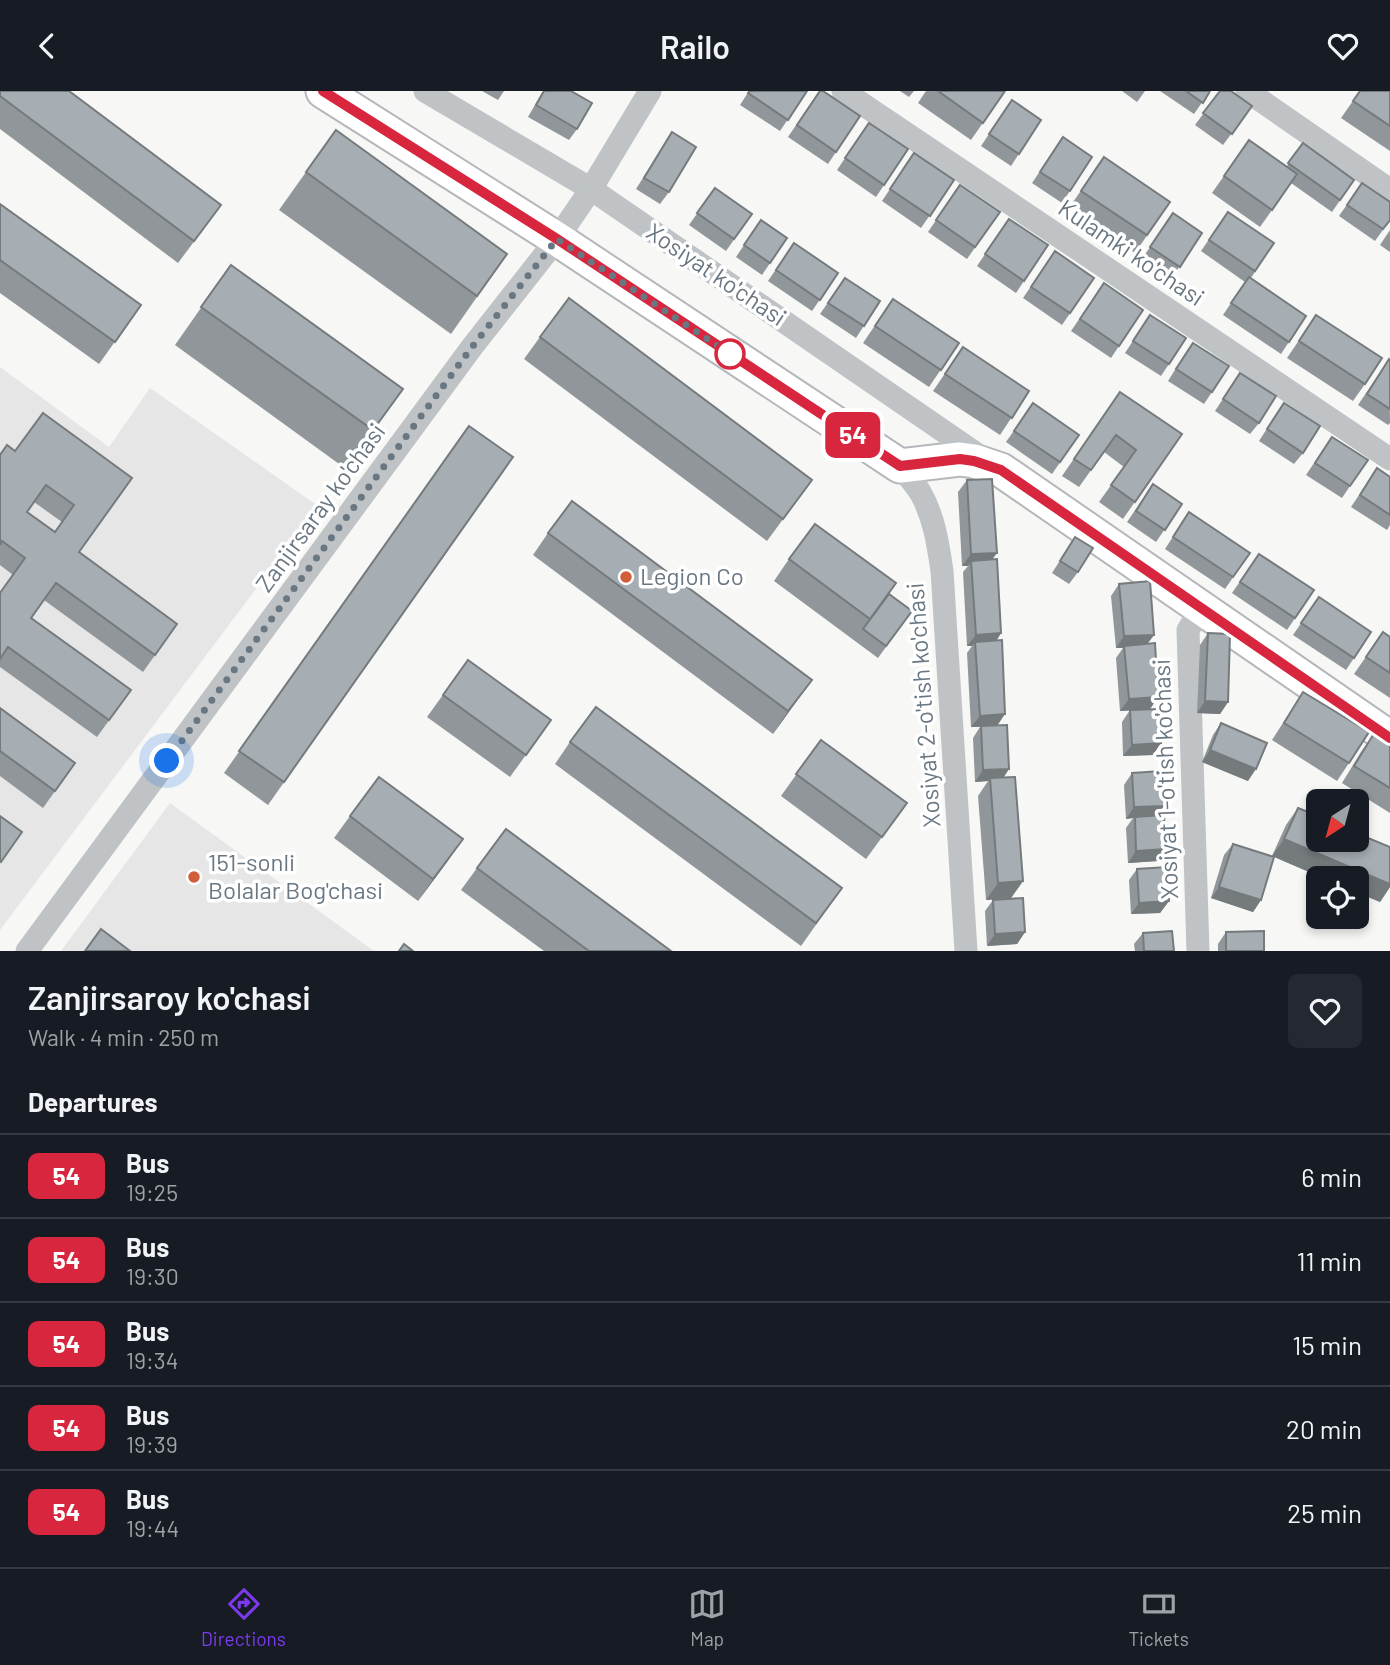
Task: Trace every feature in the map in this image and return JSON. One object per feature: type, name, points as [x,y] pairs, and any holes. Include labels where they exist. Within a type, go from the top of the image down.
[{"type":"main road","points":[[323,91],[557,239],[900,466]]},
{"type":"main road","name":"Xosiyat ko'chasi","points":[[900,466],[960,459],[1001,470],[1390,738]]},
{"type":"street","name":"Xosiyat ko'chasi","points":[[425,91],[591,189],[1001,470]]},
{"type":"street","name":"Zanjirsaray ko'chasi","points":[[27,951],[472,347],[557,239],[591,189],[650,91]]},
{"type":"street","name":"Kulamki ko'chasi","points":[[843,91],[1390,459]]},
{"type":"street","points":[[1247,91],[1390,190]]},
{"type":"street","name":"Xosiyat 2-o'tish ko'chasi","points":[[900,466],[920,492],[929,511],[942,571],[966,951]]},
{"type":"street","name":"Xosiyat 1-o'tish ko'chasi","points":[[1198,951],[1188,631],[1200,609]]},
{"type":"shaded area","points":[[0,367],[109,447],[150,388],[318,506],[0,930]]},
{"type":"shaded area","name":"151-sonli Bolalar Bog'chasi","points":[[170,803],[374,951],[61,951]]},
{"type":"building","points":[[0,91],[69,91],[221,205],[194,241],[0,96]]},
{"type":"building","points":[[544,91],[571,91],[592,103],[577,129],[536,105]]},
{"type":"building","points":[[807,91],[788,120],[748,93]]},
{"type":"building","points":[[820,91],[860,116],[836,152],[797,125]]},
{"type":"building","points":[[938,91],[1005,91],[983,123]]},
{"type":"building","points":[[1186,91],[1210,91],[1203,103]]},
{"type":"building","points":[[1220,91],[1231,91],[1252,106],[1232,134],[1203,113]]},
{"type":"building","points":[[1360,91],[1390,91],[1390,126],[1353,101]]},
{"type":"building","points":[[1012,100],[1041,120],[1019,154],[989,134]]},
{"type":"building","points":[[869,123],[908,149],[884,185],[845,158]]},
{"type":"building","points":[[336,130],[507,254],[477,296],[306,172]]},
{"type":"building","points":[[672,132],[696,147],[669,192],[644,178]]},
{"type":"building","points":[[1063,137],[1092,157],[1070,191],[1040,172]]},
{"type":"building","points":[[1249,140],[1297,174],[1272,210],[1224,176]]},
{"type":"building","points":[[1303,143],[1354,180],[1340,200],[1288,163]]},
{"type":"building","points":[[914,153],[954,180],[930,216],[890,189]]},
{"type":"building","points":[[1104,157],[1170,202],[1147,235],[1081,191]]},
{"type":"building","points":[[1362,183],[1390,202],[1390,220],[1383,229],[1347,205]]},
{"type":"building","points":[[960,185],[1000,212],[975,247],[936,220]]},
{"type":"building","points":[[715,188],[752,214],[734,239],[697,213]]},
{"type":"building","points":[[0,204],[141,305],[115,342],[0,260]]},
{"type":"building","points":[[1228,212],[1274,243],[1255,271],[1209,240]]},
{"type":"building","points":[[1173,213],[1202,233],[1180,267],[1150,247]]},
{"type":"building","points":[[1009,219],[1048,245],[1024,281],[985,254]]},
{"type":"building","points":[[761,220],[787,238],[770,263],[744,245]]},
{"type":"building","points":[[794,243],[838,273],[820,300],[776,270]]},
{"type":"building","points":[[1055,251],[1094,278],[1070,313],[1031,287]]},
{"type":"building","points":[[231,265],[403,389],[373,430],[201,307]]},
{"type":"building","points":[[1249,277],[1306,316],[1289,342],[1231,303]]},
{"type":"building","points":[[845,278],[880,301],[864,326],[828,303]]},
{"type":"building","points":[[1104,283],[1143,310],[1119,346],[1080,319]]},
{"type":"building","points":[[569,298],[812,480],[783,519],[540,337]]},
{"type":"building","points":[[893,299],[959,343],[941,370],[875,326]]},
{"type":"building","points":[[1150,315],[1186,338],[1169,364],[1133,341]]},
{"type":"building","points":[[1316,315],[1382,358],[1365,384],[1299,341]]},
{"type":"building","points":[[1193,343],[1229,366],[1212,392],[1176,369]]},
{"type":"building","points":[[963,347],[1029,391],[1012,418],[945,374]]},
{"type":"building","points":[[1390,360],[1390,409],[1367,394]]},
{"type":"building","points":[[1240,373],[1276,396],[1259,423],[1223,399]]},
{"type":"building","points":[[1120,392],[1182,434],[1135,502],[1111,485],[1136,450],[1116,435],[1091,470],[1074,459]]},
{"type":"building","points":[[1033,403],[1079,435],[1060,462],[1014,431]]},
{"type":"building","points":[[1284,403],[1320,426],[1303,453],[1267,429]]},
{"type":"building","points":[[43,413],[132,478],[79,552],[177,624],[155,655],[56,583],[31,618],[131,690],[109,720],[8,647],[0,659],[0,593],[25,558],[2,541],[0,545],[0,455],[7,445],[15,451]],"holes":[[[46,485],[74,505],[55,532],[27,512]]]},
{"type":"building","points":[[469,426],[513,457],[284,782],[239,751]]},
{"type":"building","points":[[1332,437],[1368,460],[1350,486],[1315,463]]},
{"type":"building","points":[[1377,468],[1390,477],[1390,515],[1360,495]]},
{"type":"building","points":[[992,479],[997,553],[971,554],[967,480]]},
{"type":"building","points":[[1153,484],[1182,504],[1165,530],[1136,511]]},
{"type":"building","points":[[572,501],[812,680],[788,711],[548,533]]},
{"type":"building","points":[[1189,512],[1250,553],[1233,577],[1173,537]]},
{"type":"building","points":[[815,524],[896,583],[870,619],[789,559]]},
{"type":"building","points":[[1075,537],[1093,548],[1078,572],[1060,561]]},
{"type":"building","points":[[1259,554],[1314,590],[1295,618],[1240,582]]},
{"type":"building","points":[[997,559],[1001,633],[976,635],[971,561]]},
{"type":"building","points":[[1150,581],[1154,635],[1124,636],[1119,584]]},
{"type":"building","points":[[889,594],[912,611],[886,646],[863,629]]},
{"type":"building","points":[[1319,597],[1371,632],[1354,658],[1301,623]]},
{"type":"building","points":[[1383,632],[1390,637],[1390,673],[1366,657]]},
{"type":"building","points":[[1208,633],[1230,634],[1228,702],[1205,701]]},
{"type":"building","points":[[1002,640],[1005,714],[980,716],[975,642]]},
{"type":"building","points":[[1155,643],[1158,697],[1129,699],[1124,646]]},
{"type":"building","points":[[468,660],[551,720],[526,755],[443,695]]},
{"type":"building","points":[[1303,692],[1369,732],[1349,763],[1284,723]]},
{"type":"building","points":[[596,707],[842,888],[816,923],[570,742]]},
{"type":"building","points":[[0,708],[75,763],[55,791],[0,751]]},
{"type":"building","points":[[1160,709],[1161,743],[1132,745],[1130,710]]},
{"type":"building","points":[[1221,723],[1267,743],[1256,769],[1210,750]]},
{"type":"building","points":[[1007,725],[1009,769],[983,770],[981,726]]},
{"type":"building","points":[[1373,735],[1390,745],[1390,788],[1354,766]]},
{"type":"building","points":[[821,740],[907,803],[882,837],[796,774]]},
{"type":"building","points":[[1162,771],[1164,806],[1134,807],[1132,773]]},
{"type":"building","points":[[379,777],[463,839],[433,879],[350,816]]},
{"type":"building","points":[[1015,777],[1023,881],[998,883],[990,778]]},
{"type":"building","points":[[1298,808],[1306,811],[1306,848],[1284,839]]},
{"type":"building","points":[[1164,815],[1166,849],[1136,851],[1135,817]]},
{"type":"building","points":[[0,816],[22,832],[1,862],[0,861]]},
{"type":"building","points":[[506,829],[671,951],[589,951],[477,868]]},
{"type":"building","points":[[1369,838],[1390,847],[1390,884],[1369,875],[1369,866],[1348,866],[1315,852],[1369,852]]},
{"type":"building","points":[[1233,844],[1274,857],[1261,900],[1219,887]]},
{"type":"building","points":[[1167,867],[1169,901],[1139,903],[1137,869]]},
{"type":"building","points":[[1023,898],[1025,932],[995,934],[993,900]]},
{"type":"building","points":[[101,929],[130,951],[85,951]]},
{"type":"building","points":[[1172,931],[1174,951],[1144,951],[1143,933]]},
{"type":"building","points":[[1264,931],[1264,951],[1226,951],[1226,932]]},
{"type":"building","points":[[404,944],[413,951],[399,951]]},
{"type":"bus line","name":"54","points":[[323,91],[557,239],[900,466],[960,459],[1001,470],[1390,738]]},
{"type":"place","name":"Legion Co","points":[[626,577]]},
{"type":"place","name":"151-sonli Bolalar Bog'chasi","points":[[194,877]]},
{"type":"route","points":[[167,761],[472,347],[557,239],[730,354]]}]
